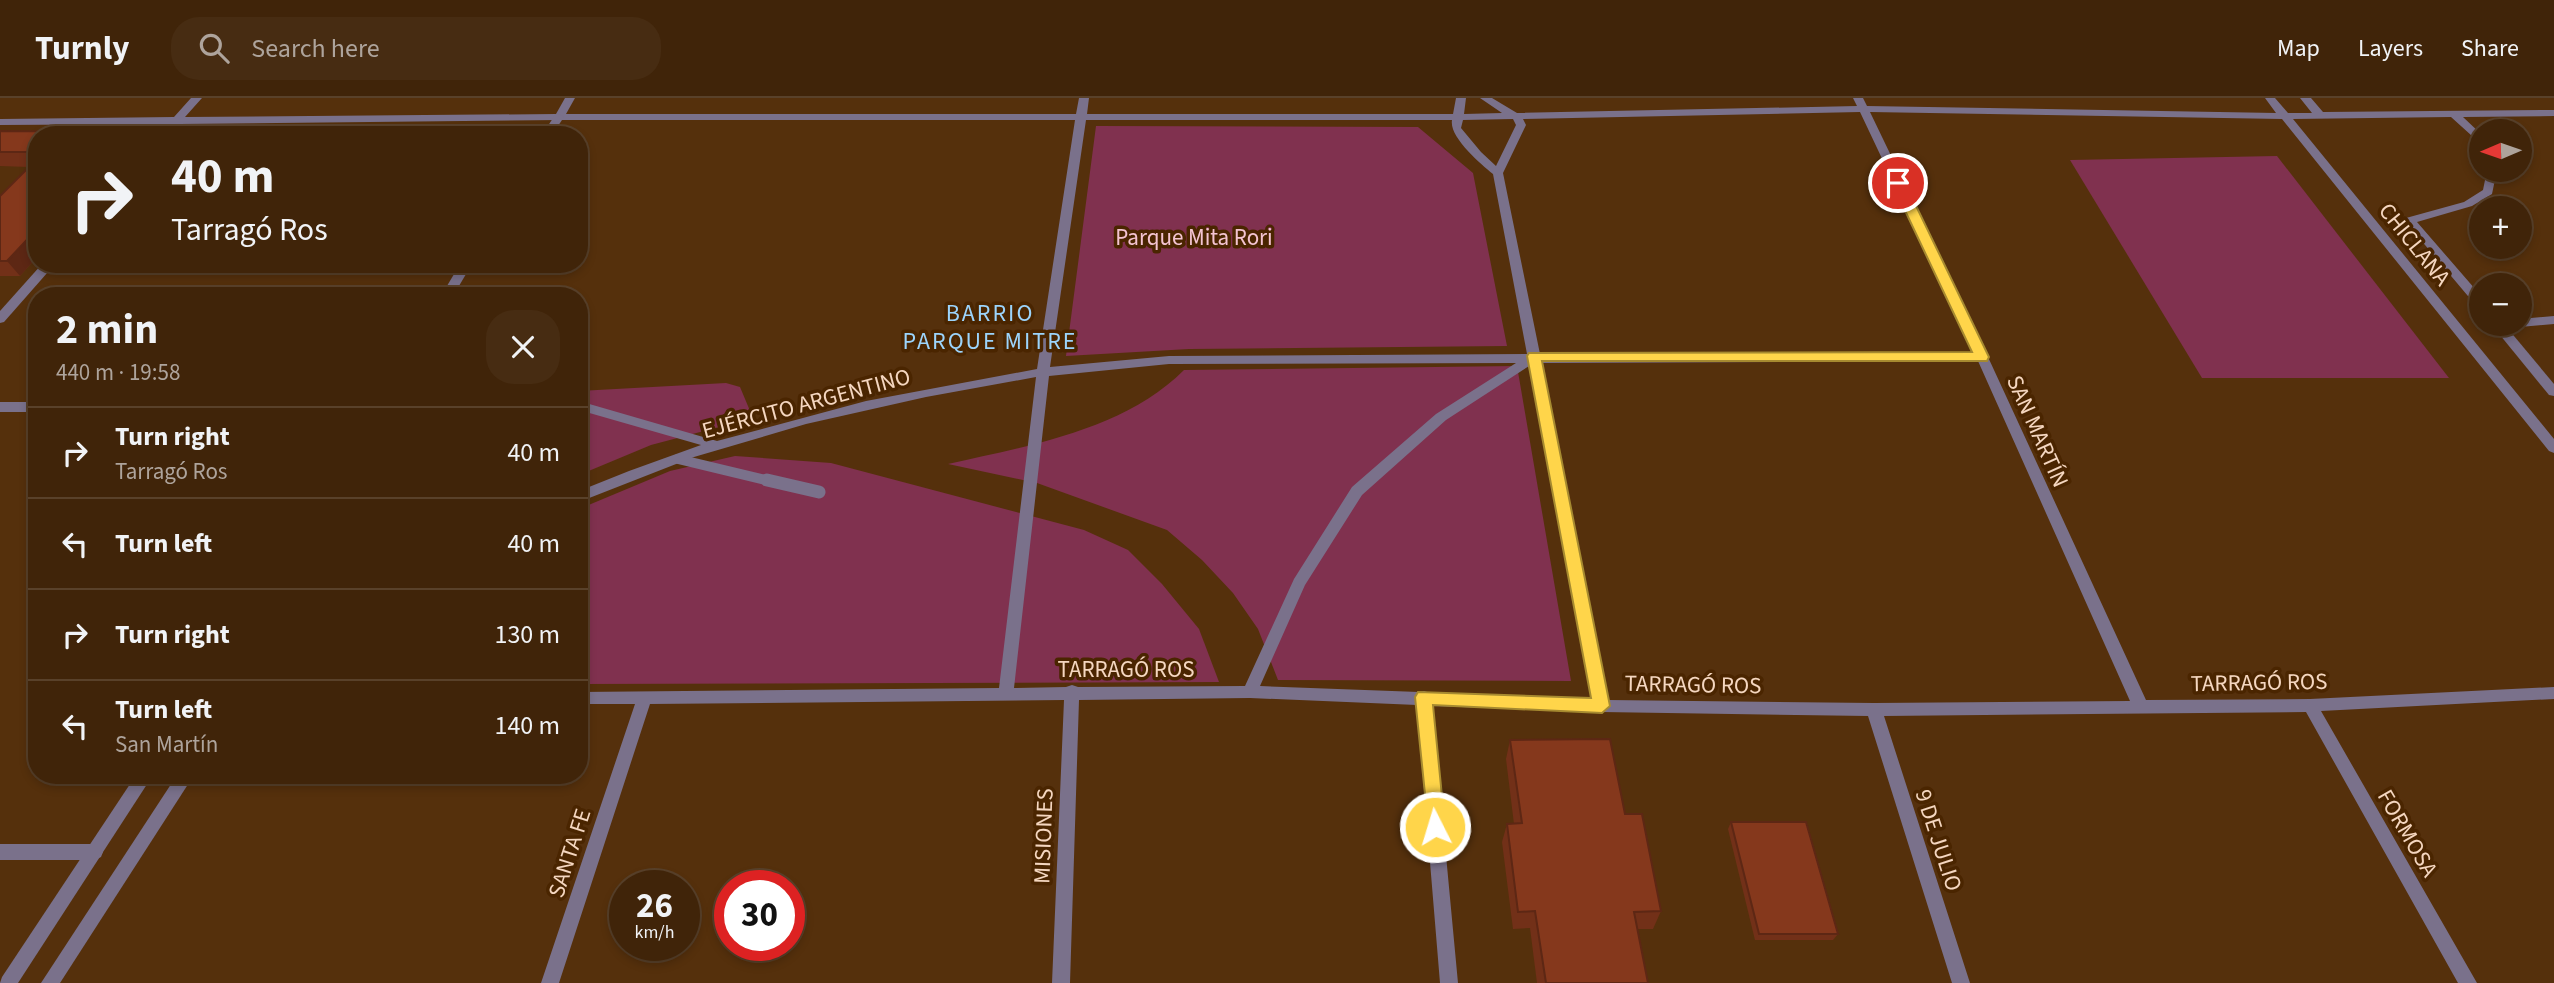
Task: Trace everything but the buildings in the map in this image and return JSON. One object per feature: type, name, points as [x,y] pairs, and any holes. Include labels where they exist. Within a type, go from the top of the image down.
[{"type":"street","points":[[171,126],[197,98]]},
{"type":"street","points":[[553,126],[570,98]]},
{"type":"street","points":[[1006,692],[1043,372],[1084,98]]},
{"type":"street","points":[[1461,98],[1456,128],[1477,154],[1498,173]]},
{"type":"street","points":[[1485,98],[1517,117],[1521,125],[1498,173],[1602,706]]},
{"type":"street","name":"CHICLANA","points":[[2270,98],[2554,448]]},
{"type":"street","points":[[2305,98],[2320,114]]},
{"type":"street","points":[[0,122],[1082,115],[1517,117],[1860,103],[2286,116],[2554,113]]},
{"type":"street","name":"SAN MARTÍN","points":[[1860,103],[1982,357],[2141,707]]},
{"type":"street","points":[[2455,115],[2469,129]]},
{"type":"street","points":[[2469,290],[2410,220],[2459,207],[2488,192],[2490,182]]},
{"type":"street","points":[[29,287],[41,273]]},
{"type":"street","points":[[0,319],[28,288]]},
{"type":"street","points":[[2532,322],[2554,320]]},
{"type":"street","points":[[2507,336],[2554,392]]},
{"type":"street","points":[[1250,692],[1299,583],[1357,491],[1441,417],[1534,356]]},
{"type":"street","name":"EJÉRCITO ARGENTINO","points":[[588,493],[637,471],[890,400],[1043,372],[1169,359],[1534,356],[1982,357]]},
{"type":"street","points":[[0,407],[28,407]]},
{"type":"street","points":[[588,408],[719,446]]},
{"type":"street","name":"TARRAGÓ ROS","points":[[588,698],[1072,691],[1250,692],[1602,706],[1874,710],[2309,705],[2554,693]]},
{"type":"street","name":"MISIONES","points":[[1061,983],[1072,691]]},
{"type":"street","name":"SANTA FE","points":[[550,983],[645,697]]},
{"type":"street","points":[[1424,697],[1449,983]]},
{"type":"street","name":"FORMOSA","points":[[2309,705],[2468,983]]},
{"type":"street","name":"9 DE JULIO","points":[[1874,710],[1961,983]]},
{"type":"street","points":[[8,983],[139,784]]},
{"type":"street","points":[[50,983],[180,784]]},
{"type":"street","points":[[0,852],[95,852]]},
{"type":"lane","points":[[678,459],[819,492]]},
{"type":"green space","name":"Parque Mita Rori","points":[[1096,126],[1418,127],[1473,173],[1507,346],[1189,349],[1066,356]]},
{"type":"green space","points":[[2277,156],[2449,378],[2202,378],[2070,160]]},
{"type":"green space","points":[[1517,366],[1571,681],[1278,680],[1258,629],[1233,593],[1202,560],[1167,530],[1037,483],[948,464],[1074,433],[1133,407],[1160,391],[1184,370]]},
{"type":"green space","points":[[726,383],[740,387],[753,418],[651,445],[588,471],[588,391]]},
{"type":"green space","points":[[735,456],[831,463],[1084,530],[1128,550],[1162,584],[1199,629],[1219,682],[588,684],[588,505],[670,471]]},
{"type":"district","name":"BARRIO PARQUE MITRE","points":[[990,327]]},
{"type":"route","points":[[1435,827],[1424,697],[1602,706],[1534,356],[1982,357],[1898,183]]}]
